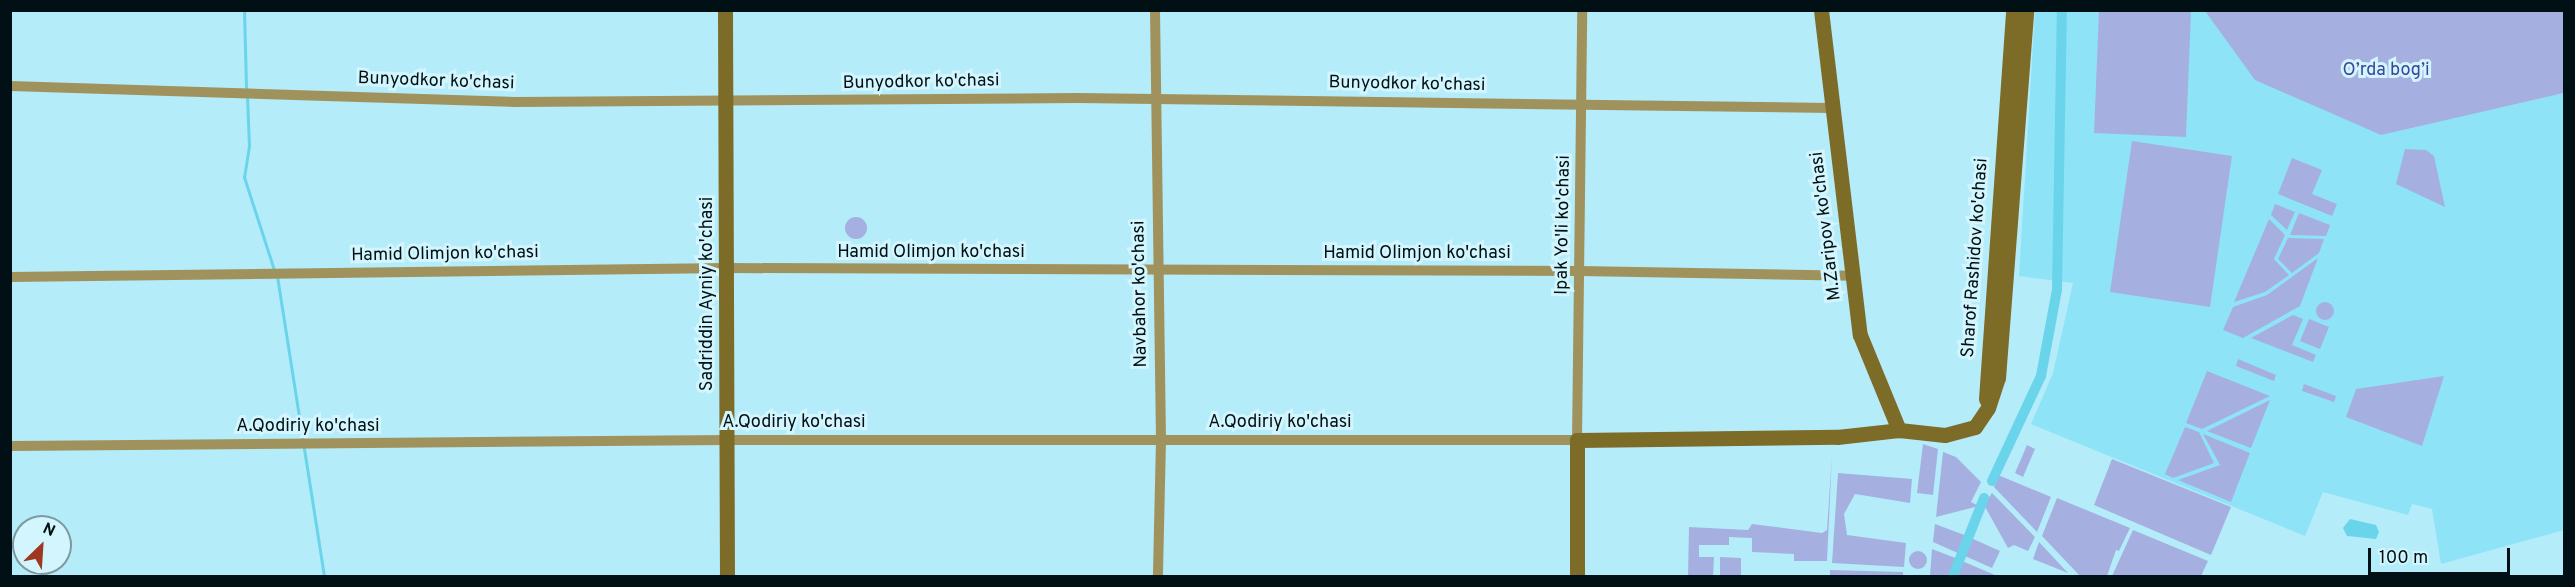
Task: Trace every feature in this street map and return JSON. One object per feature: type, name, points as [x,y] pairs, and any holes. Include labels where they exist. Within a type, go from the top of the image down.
[{"type":"street","name":"Sadriddin Ayniy ko'chasi","points":[[725,10],[728,268],[727,576]]},
{"type":"street","name":"Navbahor ko'chasi","points":[[1155,10],[1156,270],[1161,440],[1158,576]]},
{"type":"street","name":"Ipak Yo'li ko'chasi","points":[[1577,440],[1583,104],[1582,10]]},
{"type":"street","name":"M.Zaripov ko'chasi","points":[[1821,10],[1860,335],[1899,430]]},
{"type":"street","name":"Sharof Rashidov ko'chasi","points":[[1988,408],[1985,392],[2013,10]]},
{"type":"street","points":[[1577,576],[1577,440],[1837,437],[1899,430],[1945,435],[1975,426],[1988,408],[1998,378],[2026,10]]},
{"type":"street","name":"Bunyodkor ko'chasi","points":[[10,86],[515,102],[725,103],[1155,98],[1832,108]]},
{"type":"street","name":"Hamid Olimjon ko'chasi","points":[[10,277],[728,268],[1579,271],[1852,276]]},
{"type":"street","name":"A.Qodiriy ko'chasi","points":[[10,446],[728,440],[1577,440]]},
{"type":"shaded area","points":[[2035,11],[2306,11],[2381,134],[2564,93],[2564,530],[2441,564],[2432,509],[2412,504],[2408,515],[2323,492],[2305,536],[2031,424],[2053,373],[2073,283],[2019,276]]},
{"type":"shaded area","points":[[2350,519],[2376,525],[2379,532],[2376,539],[2347,536],[2343,528]]},
{"type":"green space","points":[[2099,11],[2191,11],[2186,137],[2094,133]]},
{"type":"green space","name":"O’rda bog’i","points":[[2205,11],[2564,11],[2564,93],[2381,135],[2255,80]]},
{"type":"green space","points":[[2132,141],[2232,156],[2210,307],[2110,292]]},
{"type":"green space","points":[[2405,149],[2426,150],[2434,156],[2445,207],[2396,184]]},
{"type":"green space","points":[[2292,158],[2322,170],[2312,194],[2337,204],[2332,216],[2278,194]]},
{"type":"green space","points":[[2275,204],[2295,212],[2287,230],[2271,215]]},
{"type":"green space","points":[[2299,213],[2330,225],[2326,236],[2290,235]]},
{"type":"green space","points":[[856,217],[864,220],[867,228],[864,236],[856,239],[848,236],[845,228],[848,220]]},
{"type":"green space","points":[[2269,219],[2285,235],[2274,259],[2289,275],[2265,292],[2234,302]]},
{"type":"green space","points":[[2288,238],[2324,239],[2319,253],[2292,273],[2278,259]]},
{"type":"green space","points":[[2318,258],[2300,306],[2243,338],[2223,330],[2233,307],[2267,295]]},
{"type":"green space","points":[[2325,302],[2331,305],[2334,311],[2331,317],[2325,320],[2319,317],[2316,311],[2319,305]]},
{"type":"green space","points":[[2293,315],[2303,319],[2292,345],[2316,355],[2313,362],[2251,338]]},
{"type":"green space","points":[[2309,319],[2329,327],[2320,349],[2300,341]]},
{"type":"green space","points":[[2238,359],[2276,375],[2274,381],[2236,366]]},
{"type":"green space","points":[[2207,371],[2270,396],[2202,429],[2186,423]]},
{"type":"green space","points":[[2444,376],[2422,446],[2346,417],[2356,389]]},
{"type":"green space","points":[[2304,384],[2336,396],[2334,402],[2302,391]]},
{"type":"green space","points":[[2270,400],[2251,448],[2207,431]]},
{"type":"green space","points":[[2185,427],[2199,432],[2214,463],[2173,478],[2165,474]]},
{"type":"green space","points":[[2203,434],[2250,453],[2231,502],[2178,480],[2220,465]]},
{"type":"green space","points":[[1923,444],[1938,449],[1933,495],[1917,493]]},
{"type":"green space","points":[[2027,445],[2035,449],[2023,477],[2015,473]]},
{"type":"green space","points":[[1943,452],[1956,457],[1981,482],[1971,502],[1979,506],[1936,517]]},
{"type":"green space","points":[[1832,455],[1827,561],[1794,561],[1794,554],[1752,552],[1752,538],[1729,537],[1729,545],[1699,545],[1699,557],[1714,557],[1713,576],[1688,576],[1689,527],[1748,530],[1752,524],[1822,533],[1827,530]]},
{"type":"green space","points":[[2112,459],[2231,507],[2211,555],[2094,505]]},
{"type":"green space","points":[[1838,473],[1912,479],[1910,503],[1855,494],[1844,514],[1847,535],[1906,543],[1904,567],[1832,563]]},
{"type":"green space","points":[[1998,475],[2051,497],[2037,532],[1994,487]]},
{"type":"green space","points":[[1992,493],[2035,537],[2028,551],[2014,545],[2008,548],[1984,505]]},
{"type":"green space","points":[[2057,498],[2130,528],[2119,551],[2116,550],[2107,576],[2080,576],[2042,536]]},
{"type":"green space","points":[[1935,524],[1967,536],[1960,554],[1933,542]]},
{"type":"green space","points":[[2133,530],[2208,561],[2201,576],[2112,576]]},
{"type":"green space","points":[[1971,538],[2000,551],[1992,568],[1965,556]]},
{"type":"green space","points":[[2039,542],[2068,573],[2033,559]]},
{"type":"green space","points":[[1932,549],[1958,559],[1952,576],[1930,576]]},
{"type":"green space","points":[[1918,551],[1924,554],[1927,560],[1924,566],[1918,569],[1912,566],[1909,560],[1912,554]]},
{"type":"green space","points":[[1720,557],[1741,558],[1741,576],[1720,576]]},
{"type":"green space","points":[[1962,561],[1995,575],[1996,576],[1956,576]]},
{"type":"green space","points":[[1830,570],[1903,572],[1903,576],[1830,576]]},
{"type":"waterway","points":[[244,10],[246,89]]},
{"type":"waterway","points":[[1992,481],[2041,376],[2057,290],[2062,10]]},
{"type":"waterway","points":[[247,96],[249,146],[244,177],[274,270]]},
{"type":"waterway","points":[[277,276],[324,576]]},
{"type":"waterway","points":[[1953,576],[1984,498]]}]
